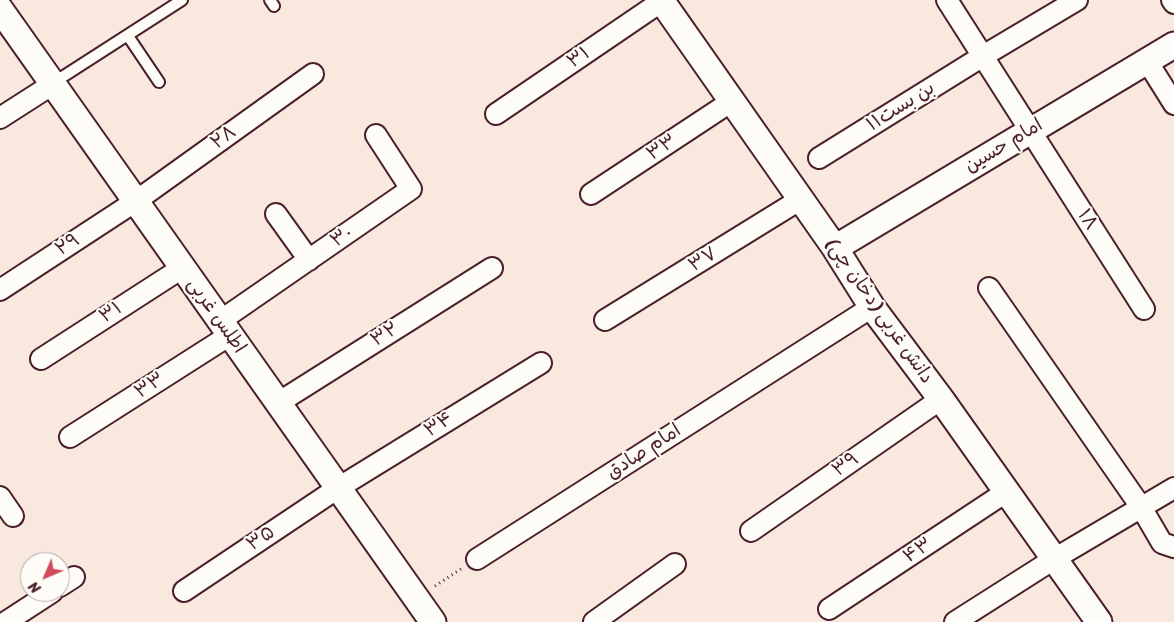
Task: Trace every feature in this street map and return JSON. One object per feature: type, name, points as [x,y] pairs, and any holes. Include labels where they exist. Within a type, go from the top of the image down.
[{"type":"street","name":"۱۸","points":[[947,0],[1144,309]]},
{"type":"street","name":"بن بست۱۱","points":[[819,158],[1077,0]]},
{"type":"street","name":"دانش غربی (دخان چی)","points":[[661,1],[835,248],[872,307],[941,399],[1099,622]]},
{"type":"street","name":"۳۱","points":[[496,114],[661,1]]},
{"type":"street","name":"اطلس غربی","points":[[0,9],[433,622]]},
{"type":"street","name":"امام حسین","points":[[835,248],[1174,45]]},
{"type":"street","points":[[1147,61],[1174,104]]},
{"type":"street","name":"۲۸","points":[[136,201],[313,74]]},
{"type":"street","points":[[0,118],[52,84]]},
{"type":"street","name":"۳۳","points":[[592,194],[732,101]]},
{"type":"street","name":"۳۰","points":[[225,328],[309,260],[411,189],[376,135]]},
{"type":"street","name":"۳۷","points":[[605,320],[800,199]]},
{"type":"street","name":"۲۹","points":[[0,290],[136,201]]},
{"type":"street","points":[[276,214],[309,260]]},
{"type":"street","name":"۳۱","points":[[40,359],[182,268]]},
{"type":"street","name":"۳۲","points":[[278,403],[492,268]]},
{"type":"street","points":[[989,288],[1141,507],[1162,543],[1174,547]]},
{"type":"street","name":"امام صادق","points":[[477,558],[872,307]]},
{"type":"street","name":"۳۳","points":[[70,437],[225,328]]},
{"type":"street","name":"۳۴","points":[[338,488],[541,363]]},
{"type":"street","name":"۳۹","points":[[751,530],[941,399]]},
{"type":"street","name":"۳۵","points":[[184,591],[338,488]]},
{"type":"street","points":[[955,622],[1054,559],[1174,488]]},
{"type":"street","name":"۴۳","points":[[829,609],[1006,492]]},
{"type":"street","points":[[0,498],[14,516]]},
{"type":"street","points":[[594,622],[675,564]]},
{"type":"street","points":[[6,622],[37,602]]},
{"type":"lane","points":[[52,84],[182,0]]},
{"type":"lane","points":[[128,36],[159,82]]},
{"type":"path","points":[[416,598],[477,558]]}]
